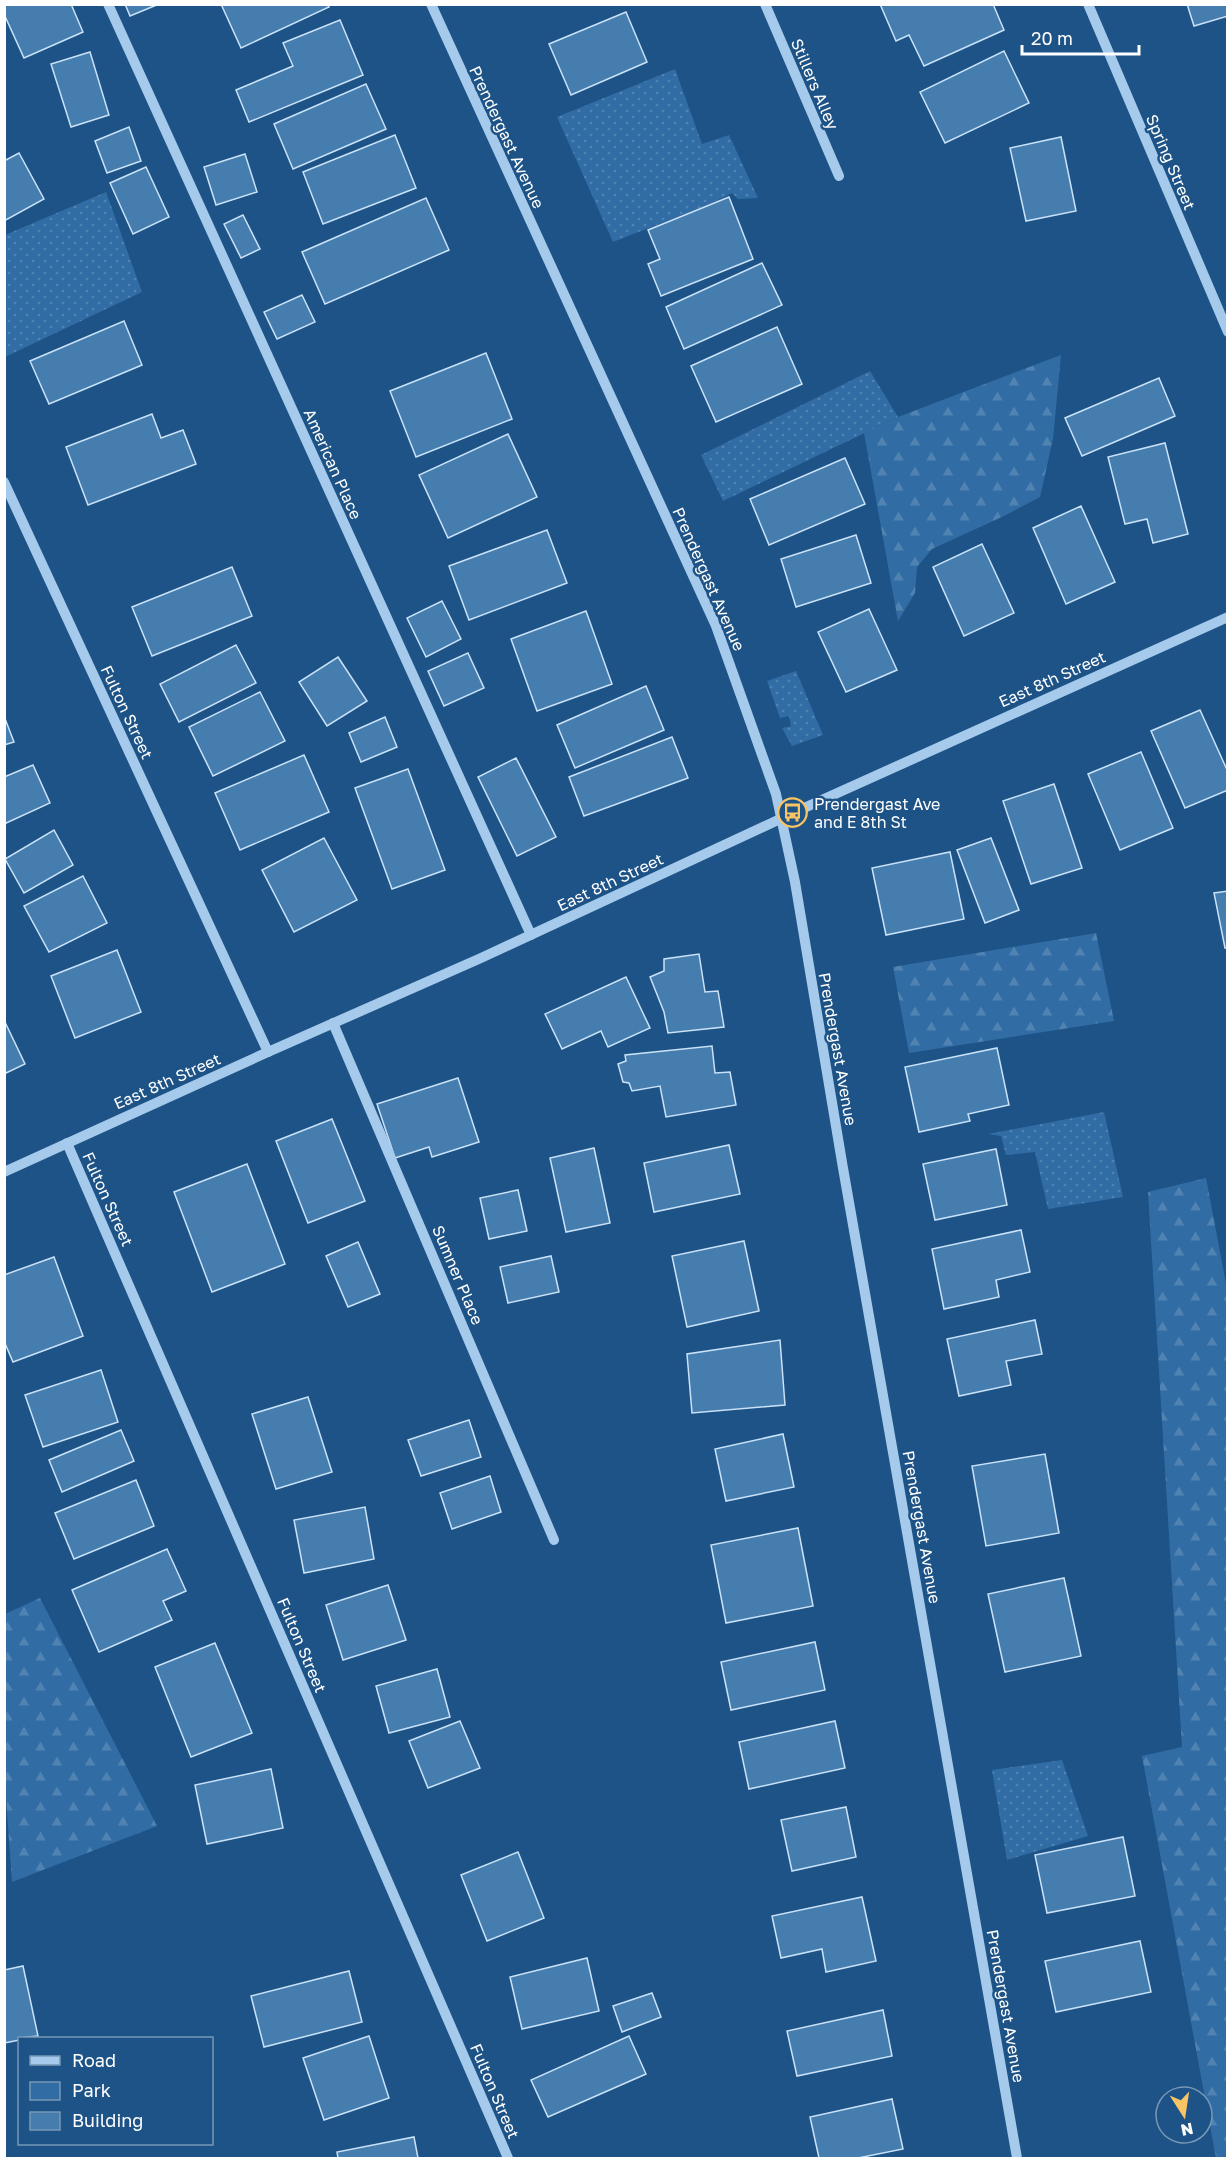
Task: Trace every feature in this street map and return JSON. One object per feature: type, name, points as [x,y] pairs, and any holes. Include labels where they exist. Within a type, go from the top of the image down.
[{"type":"street","name":"American Place","points":[[108,4],[531,935]]},
{"type":"street","name":"Prendergast Avenue","points":[[431,4],[716,626],[766,763],[782,818],[1017,2158]]},
{"type":"street","name":"Stillers Alley","points":[[765,4],[839,176]]},
{"type":"street","name":"Spring Street","points":[[1088,4],[1227,332]]},
{"type":"street","name":"Fulton Street","points":[[4,482],[268,1052]]},
{"type":"street","name":"East 8th Street","points":[[4,1172],[531,935],[782,818],[1227,617]]},
{"type":"street","name":"Sumner Place","points":[[333,1023],[554,1540]]},
{"type":"street","name":"Fulton Street","points":[[67,1143],[508,2158]]},
{"type":"green space","points":[[675,69],[702,144],[729,135],[758,198],[738,199],[732,193],[613,242],[557,117]]},
{"type":"green space","points":[[106,192],[142,292],[5,357],[5,235]]},
{"type":"green space","points":[[1061,355],[1053,439],[1040,497],[932,549],[917,567],[915,593],[898,621],[864,433],[898,417]]},
{"type":"green space","points":[[870,371],[898,417],[723,501],[701,455]]},
{"type":"green space","points":[[796,671],[823,735],[792,746],[782,728],[791,726],[789,716],[780,718],[767,681]]},
{"type":"green space","points":[[1096,933],[1114,1021],[909,1053],[893,967]]},
{"type":"green space","points":[[1104,1112],[1123,1197],[1048,1209],[1035,1152],[1006,1155],[1001,1136],[988,1134]]},
{"type":"green space","points":[[1206,1178],[1228,1294],[1227,2158],[1216,2158],[1214,2145],[1214,2085],[1203,2085],[1142,1756],[1182,1747],[1148,1192]]},
{"type":"green space","points":[[40,1598],[157,1826],[12,1882],[4,1770],[5,1614]]},
{"type":"green space","points":[[1062,1760],[1088,1836],[1007,1860],[992,1770]]},
{"type":"building","points":[[4,4],[71,4],[83,32],[24,58],[4,14]]},
{"type":"building","points":[[125,4],[159,4],[130,16]]},
{"type":"building","points":[[221,4],[327,4],[329,7],[241,48]]},
{"type":"building","points":[[880,4],[993,4],[1004,30],[924,66],[909,35],[896,41]]},
{"type":"building","points":[[1187,4],[1228,4],[1228,16],[1194,26]]},
{"type":"building","points":[[626,12],[647,62],[571,95],[549,44]]},
{"type":"building","points":[[340,20],[363,75],[249,122],[236,90],[293,66],[283,43]]},
{"type":"building","points":[[1004,51],[1029,103],[945,143],[920,92]]},
{"type":"building","points":[[90,52],[109,115],[71,127],[51,64]]},
{"type":"building","points":[[366,84],[386,129],[293,169],[274,124]]},
{"type":"building","points":[[129,127],[141,161],[107,173],[95,141]]},
{"type":"building","points":[[395,135],[416,188],[323,224],[303,172]]},
{"type":"building","points":[[1061,137],[1076,211],[1026,221],[1010,148]]},
{"type":"building","points":[[19,153],[44,199],[4,221],[4,161]]},
{"type":"building","points":[[245,154],[257,192],[216,205],[204,167]]},
{"type":"building","points":[[146,167],[169,217],[133,234],[110,183]]},
{"type":"building","points":[[729,197],[753,259],[661,296],[648,264],[660,259],[648,230]]},
{"type":"building","points":[[426,198],[449,250],[325,304],[302,252]]},
{"type":"building","points":[[243,215],[260,249],[241,258],[224,224]]},
{"type":"building","points":[[762,263],[782,305],[684,349],[666,307]]},
{"type":"building","points":[[302,295],[315,322],[277,339],[264,312]]},
{"type":"building","points":[[124,321],[142,365],[49,404],[30,361]]},
{"type":"building","points":[[777,327],[802,384],[716,422],[691,366]]},
{"type":"building","points":[[486,353],[512,419],[416,457],[390,391]]},
{"type":"building","points":[[1159,378],[1175,416],[1082,456],[1065,418]]},
{"type":"building","points":[[152,414],[161,438],[183,430],[196,464],[88,505],[66,447]]},
{"type":"building","points":[[508,434],[537,497],[448,538],[419,475]]},
{"type":"building","points":[[1165,443],[1188,534],[1153,543],[1147,519],[1125,524],[1108,457]]},
{"type":"building","points":[[845,458],[865,504],[769,545],[750,499]]},
{"type":"building","points":[[1081,506],[1115,582],[1066,604],[1033,528]]},
{"type":"building","points":[[547,530],[567,583],[469,620],[449,566]]},
{"type":"building","points":[[856,535],[871,583],[796,607],[781,559]]},
{"type":"building","points":[[982,544],[1014,613],[964,636],[933,567]]},
{"type":"building","points":[[232,567],[252,616],[152,656],[132,607]]},
{"type":"building","points":[[442,601],[461,639],[426,657],[407,618]]},
{"type":"building","points":[[869,609],[897,670],[846,692],[818,632]]},
{"type":"building","points":[[586,611],[612,684],[537,711],[511,639]]},
{"type":"building","points":[[236,645],[256,683],[179,722],[160,684]]},
{"type":"building","points":[[468,653],[484,688],[444,706],[428,671]]},
{"type":"building","points":[[338,657],[367,701],[327,726],[299,682]]},
{"type":"building","points":[[646,686],[664,730],[575,768],[557,725]]},
{"type":"building","points":[[260,692],[285,741],[213,776],[189,727]]},
{"type":"building","points":[[1200,710],[1228,772],[1228,790],[1185,808],[1151,731]]},
{"type":"building","points":[[4,716],[14,742],[4,745]]},
{"type":"building","points":[[385,717],[397,747],[361,762],[349,733]]},
{"type":"building","points":[[672,737],[688,778],[584,816],[569,777]]},
{"type":"building","points":[[1141,752],[1173,828],[1120,850],[1088,774]]},
{"type":"building","points":[[304,755],[329,812],[240,850],[215,793]]},
{"type":"building","points":[[516,758],[556,837],[517,856],[478,777]]},
{"type":"building","points":[[33,765],[50,803],[4,824],[4,777]]},
{"type":"building","points":[[408,769],[445,870],[392,889],[355,788]]},
{"type":"building","points":[[1054,784],[1082,868],[1031,884],[1003,801]]},
{"type":"building","points":[[54,830],[73,865],[24,893],[5,859]]},
{"type":"building","points":[[324,838],[357,900],[294,932],[262,870]]},
{"type":"building","points":[[991,838],[1019,910],[985,923],[957,850]]},
{"type":"building","points":[[950,852],[964,919],[886,935],[872,868]]},
{"type":"building","points":[[83,876],[107,923],[49,952],[24,906]]},
{"type":"building","points":[[1228,891],[1228,947],[1225,948],[1214,893]]},
{"type":"building","points":[[117,950],[141,1012],[75,1038],[51,976]]},
{"type":"building","points":[[699,954],[705,992],[718,991],[724,1027],[668,1033],[664,1012],[650,977],[664,971],[664,959]]},
{"type":"building","points":[[626,977],[650,1028],[608,1047],[601,1031],[562,1049],[545,1014]]},
{"type":"building","points":[[4,1020],[25,1064],[4,1074]]},
{"type":"building","points":[[712,1046],[715,1073],[730,1072],[736,1105],[666,1117],[660,1086],[632,1091],[629,1083],[623,1082],[618,1064],[626,1061],[625,1055]]},
{"type":"building","points":[[997,1048],[1009,1105],[968,1114],[970,1121],[919,1132],[905,1067]]},
{"type":"building","points":[[458,1078],[479,1142],[432,1157],[429,1147],[395,1158],[377,1104]]},
{"type":"building","points":[[332,1119],[365,1201],[308,1223],[276,1141]]},
{"type":"building","points":[[729,1145],[740,1194],[654,1212],[644,1163]]},
{"type":"building","points":[[594,1148],[610,1223],[566,1232],[550,1158]]},
{"type":"building","points":[[996,1149],[1007,1205],[935,1220],[923,1164]]},
{"type":"building","points":[[247,1164],[285,1264],[212,1292],[174,1192]]},
{"type":"building","points":[[518,1190],[527,1231],[489,1239],[480,1198]]},
{"type":"building","points":[[1021,1230],[1030,1272],[996,1280],[999,1297],[944,1309],[932,1249]]},
{"type":"building","points":[[744,1241],[759,1311],[687,1327],[672,1256]]},
{"type":"building","points":[[358,1242],[380,1294],[348,1307],[326,1256]]},
{"type":"building","points":[[551,1256],[559,1292],[508,1303],[500,1267]]},
{"type":"building","points":[[54,1257],[83,1336],[13,1362],[4,1341],[4,1275]]},
{"type":"building","points":[[1035,1320],[1042,1354],[1006,1361],[1011,1385],[959,1396],[947,1339]]},
{"type":"building","points":[[780,1340],[785,1405],[692,1413],[687,1354]]},
{"type":"building","points":[[101,1370],[118,1422],[43,1447],[25,1395]]},
{"type":"building","points":[[308,1397],[332,1472],[276,1489],[252,1414]]},
{"type":"building","points":[[469,1420],[481,1457],[421,1476],[408,1440]]},
{"type":"building","points":[[121,1430],[134,1461],[62,1492],[49,1460]]},
{"type":"building","points":[[783,1434],[794,1487],[726,1501],[715,1449]]},
{"type":"building","points":[[1045,1454],[1059,1533],[986,1546],[972,1466]]},
{"type":"building","points":[[490,1476],[501,1512],[452,1529],[440,1493]]},
{"type":"building","points":[[136,1480],[154,1526],[74,1559],[55,1513]]},
{"type":"building","points":[[365,1507],[374,1559],[304,1573],[294,1520]]},
{"type":"building","points":[[798,1528],[813,1606],[726,1623],[711,1545]]},
{"type":"building","points":[[167,1549],[186,1591],[163,1601],[172,1620],[99,1652],[72,1590]]},
{"type":"building","points":[[1064,1578],[1081,1656],[1005,1672],[988,1594]]},
{"type":"building","points":[[388,1585],[406,1640],[343,1660],[326,1605]]},
{"type":"building","points":[[815,1642],[825,1690],[731,1710],[721,1662]]},
{"type":"building","points":[[215,1643],[252,1733],[191,1757],[155,1667]]},
{"type":"building","points":[[437,1669],[450,1717],[389,1733],[376,1686]]},
{"type":"building","points":[[460,1721],[480,1768],[428,1788],[409,1741]]},
{"type":"building","points":[[835,1721],[845,1768],[749,1789],[739,1742]]},
{"type":"building","points":[[271,1769],[283,1828],[207,1844],[195,1785]]},
{"type":"building","points":[[846,1807],[856,1857],[792,1871],[781,1820]]},
{"type":"building","points":[[1123,1837],[1135,1896],[1047,1913],[1035,1855]]},
{"type":"building","points":[[518,1852],[544,1918],[487,1941],[461,1875]]},
{"type":"building","points":[[862,1897],[876,1961],[826,1972],[822,1949],[781,1958],[772,1916]]},
{"type":"building","points":[[1140,1941],[1151,1992],[1056,2012],[1045,1961]]},
{"type":"building","points":[[587,1958],[599,2011],[522,2029],[510,1977]]},
{"type":"building","points":[[23,1966],[38,2036],[18,2037],[18,2040],[4,2043],[4,1970]]},
{"type":"building","points":[[349,1971],[362,2022],[264,2047],[251,1996]]},
{"type":"building","points":[[652,1993],[661,2017],[622,2032],[613,2006]]},
{"type":"building","points":[[883,2010],[892,2056],[797,2076],[787,2031]]},
{"type":"building","points":[[369,2036],[389,2098],[324,2120],[303,2058]]},
{"type":"building","points":[[629,2036],[646,2074],[548,2117],[531,2080]]},
{"type":"building","points":[[892,2099],[903,2149],[858,2158],[819,2158],[810,2117]]},
{"type":"building","points":[[414,2137],[418,2158],[338,2158],[337,2152]]},
{"type":"place","name":"Prendergast Ave and E 8th St","points":[[793,813]]}]
